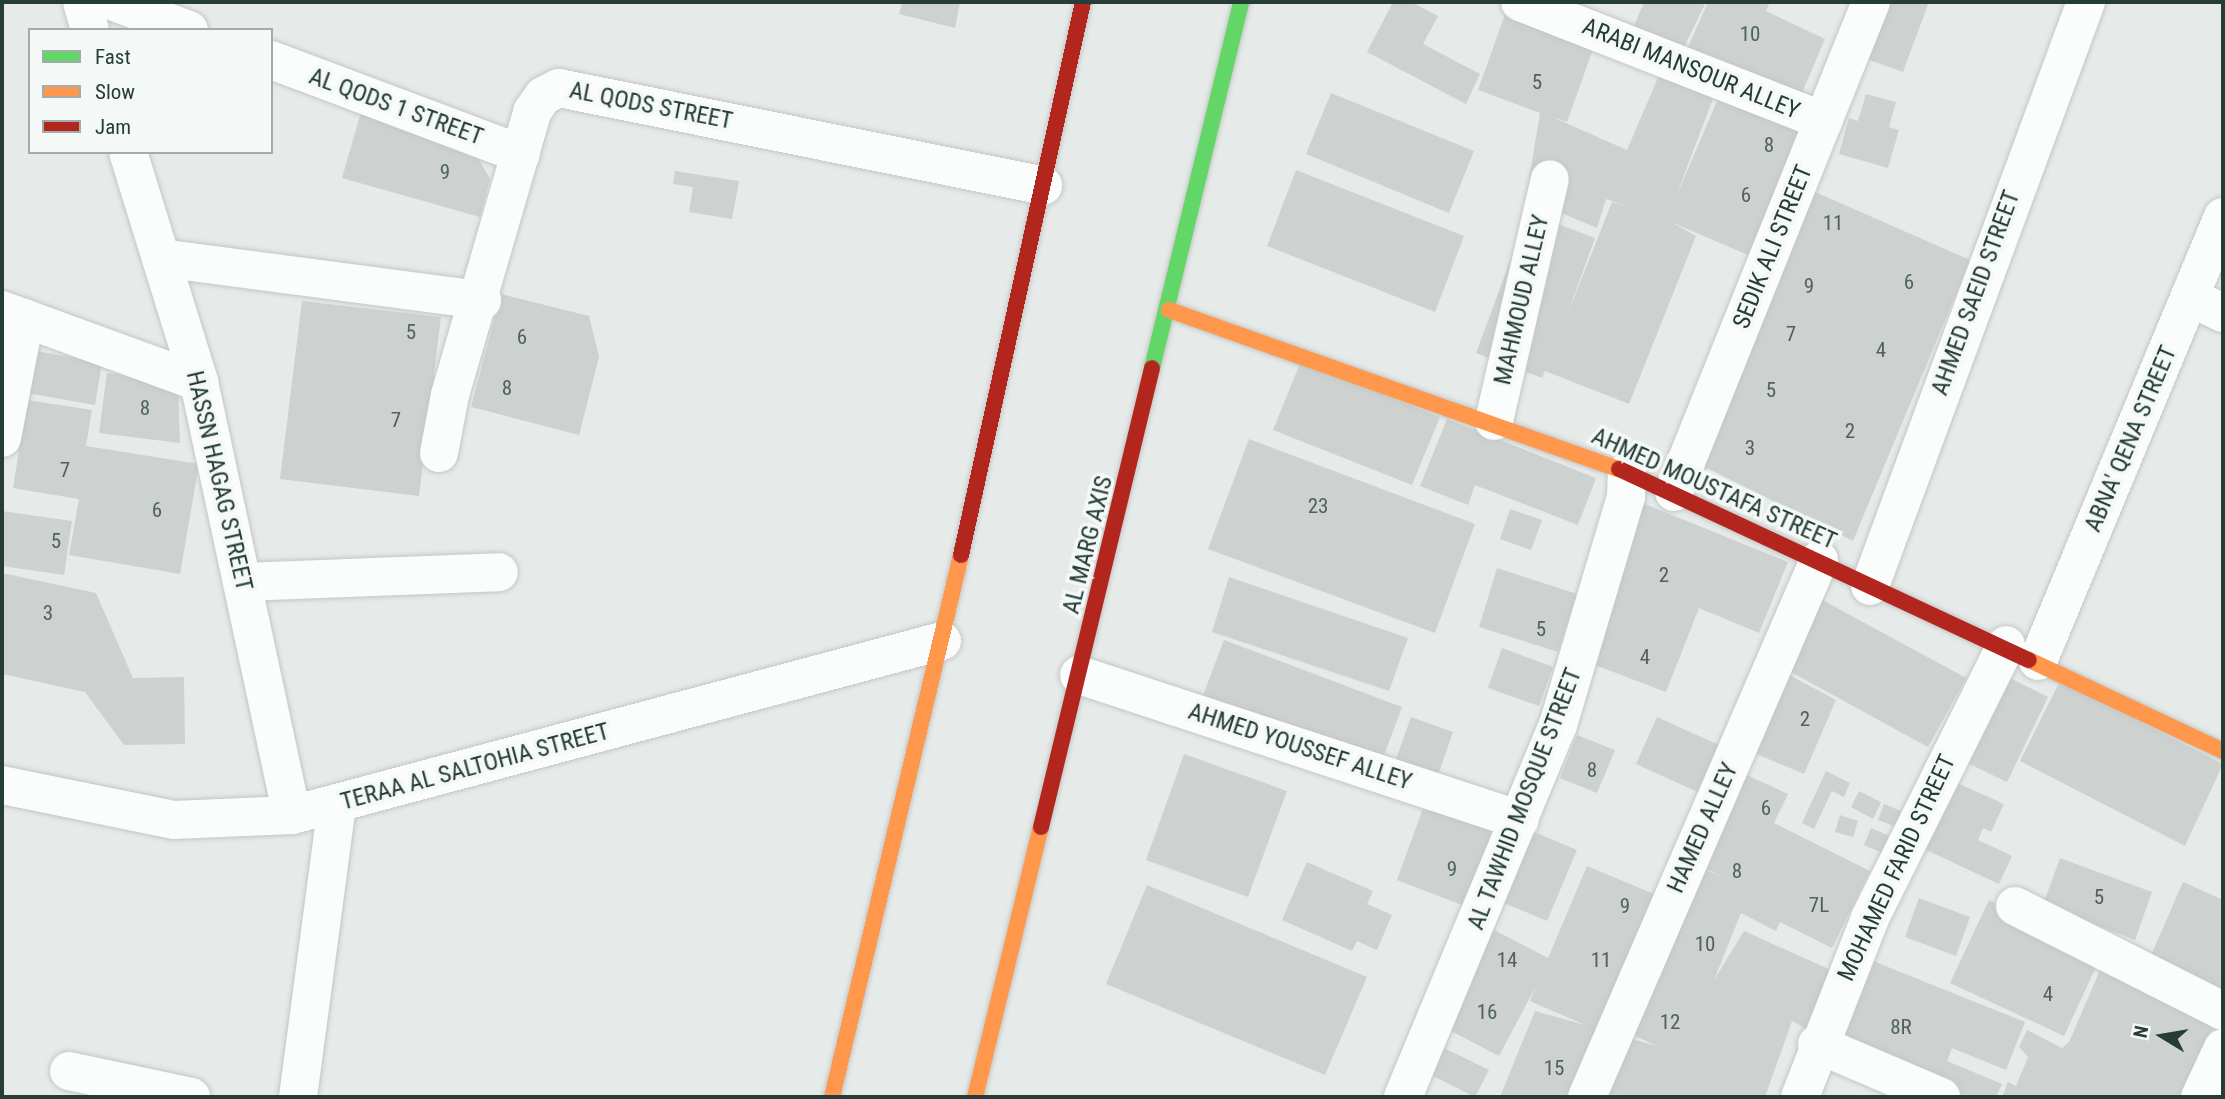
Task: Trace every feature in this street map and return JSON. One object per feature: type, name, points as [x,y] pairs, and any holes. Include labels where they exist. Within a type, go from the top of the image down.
[{"type":"main road","points":[[832,1097],[943,641],[1083,2]]},
{"type":"main road","name":"AL MARG AXIS","points":[[975,1097],[1169,310],[1241,2]]},
{"type":"main road","name":"AHMED MOUSTAFA STREET","points":[[1169,310],[1494,421],[1627,472],[1870,586],[2022,653],[2223,751]]},
{"type":"street","points":[[82,2],[89,28]]},
{"type":"street","points":[[114,2],[184,28]]},
{"type":"street","name":"ARABI MANSOUR ALLEY","points":[[1520,2],[1824,121]]},
{"type":"street","name":"SEDIK ALI STREET","points":[[1674,492],[1871,2]]},
{"type":"street","name":"AHMED SAEID STREET","points":[[1870,586],[2085,2]]},
{"type":"street","name":"AL QODS 1 STREET","points":[[273,61],[521,154]]},
{"type":"street","name":"AL QODS STREET","points":[[439,453],[450,395],[482,300],[532,112],[542,96],[559,88],[1043,186]]},
{"type":"street","name":"HASSN HAGAG STREET","points":[[129,154],[199,382],[292,815]]},
{"type":"street","name":"MAHMOUD ALLEY","points":[[1494,421],[1550,179]]},
{"type":"street","name":"ABNA' QENA STREET","points":[[2022,653],[2206,305],[2223,217]]},
{"type":"street","points":[[161,258],[482,300]]},
{"type":"street","points":[[2,438],[13,314],[199,382]]},
{"type":"street","name":"AL TAWHID MOSQUE STREET","points":[[1407,1087],[1520,820],[1592,617],[1627,472]]},
{"type":"street","name":"HAMED ALLEY","points":[[1587,1097],[1819,560]]},
{"type":"street","points":[[242,582],[499,572]]},
{"type":"street","name":"TERAA AL SALTOHIA STREET","points":[[2,785],[174,820],[292,815],[943,641]]},
{"type":"street","name":"MOHAMED FARID STREET","points":[[1800,1097],[1816,1044],[1870,918],[2022,653]]},
{"type":"street","name":"AHMED YOUSSEF ALLEY","points":[[1079,675],[1520,820]]},
{"type":"street","points":[[298,1097],[337,805]]},
{"type":"street","points":[[2015,906],[2223,1011]]},
{"type":"street","points":[[1816,1044],[1941,1097]]},
{"type":"street","points":[[2200,1097],[2223,1048]]},
{"type":"street","points":[[69,1070],[191,1097]]},
{"type":"building","points":[[902,2],[960,2],[955,28],[899,14]]},
{"type":"building","points":[[1393,2],[1411,2],[1438,16],[1423,44],[1480,74],[1466,104],[1367,52]]},
{"type":"building","points":[[1644,2],[1706,2],[1682,51],[1632,31]]},
{"type":"building","points":[[1708,2],[1770,2],[1766,11],[1825,39],[1801,95],[1736,66],[1727,84],[1681,63]]},
{"type":"building","points":[[1882,2],[1929,2],[1903,72],[1861,57]]},
{"type":"building","points":[[1508,6],[1597,38],[1567,122],[1552,117],[1627,150],[1663,66],[1717,88],[1675,199],[1721,92],[1802,128],[1748,255],[1671,222],[1696,236],[1629,404],[1545,371],[1542,378],[1476,353],[1528,213],[1595,238],[1566,318],[1612,202],[1632,208],[1606,199],[1597,228],[1526,198],[1540,113],[1478,90]]},
{"type":"building","points":[[1331,93],[1474,151],[1449,213],[1306,154]]},
{"type":"building","points":[[1866,94],[1896,102],[1889,127],[1899,130],[1888,168],[1839,154],[1849,118],[1858,121]]},
{"type":"building","points":[[361,112],[470,143],[490,179],[480,217],[342,178]]},
{"type":"building","points":[[1296,170],[1464,236],[1435,312],[1267,246]]},
{"type":"building","points":[[675,171],[739,181],[732,219],[689,212],[693,187],[673,184]]},
{"type":"building","points":[[1806,188],[1970,260],[1853,541],[1701,465]]},
{"type":"building","points":[[501,294],[589,316],[599,357],[579,435],[471,407]]},
{"type":"building","points":[[302,301],[441,317],[419,496],[280,479]]},
{"type":"building","points":[[30,350],[102,363],[95,405],[21,392]]},
{"type":"building","points":[[1301,361],[1440,417],[1412,485],[1273,430]]},
{"type":"building","points":[[107,373],[178,383],[180,443],[99,433]]},
{"type":"building","points":[[27,400],[92,410],[86,446],[199,464],[180,574],[69,555],[79,499],[13,488]]},
{"type":"building","points":[[1447,419],[1596,478],[1578,525],[1475,485],[1468,505],[1420,486]]},
{"type":"building","points":[[1249,439],[1475,524],[1435,633],[1208,549]]},
{"type":"building","points":[[1620,494],[1788,562],[1759,633],[1699,608],[1666,692],[1566,654]]},
{"type":"building","points":[[1510,509],[1542,520],[1531,550],[1500,539]]},
{"type":"building","points":[[2,511],[72,521],[64,575],[2,566]]},
{"type":"building","points":[[1497,568],[1577,594],[1558,652],[1479,627]]},
{"type":"building","points":[[2,573],[96,593],[133,678],[184,677],[185,744],[124,745],[85,692],[2,674]]},
{"type":"building","points":[[1229,577],[1408,638],[1389,691],[1212,632]]},
{"type":"building","points":[[1815,596],[1966,678],[1928,747],[1778,665]]},
{"type":"building","points":[[1224,640],[1402,707],[1380,766],[1202,698]]},
{"type":"building","points":[[1502,648],[1553,667],[1539,706],[1488,688]]},
{"type":"building","points":[[1778,669],[1836,700],[1804,774],[1740,747]]},
{"type":"building","points":[[1998,672],[2048,697],[2007,782],[1957,758]]},
{"type":"building","points":[[2060,681],[2223,764],[2185,846],[2020,761]]},
{"type":"building","points":[[1411,717],[1453,732],[1437,778],[1395,762]]},
{"type":"building","points":[[1657,717],[1723,747],[1702,794],[1636,764]]},
{"type":"building","points":[[1577,735],[1615,750],[1597,793],[1560,778]]},
{"type":"building","points":[[1184,754],[1287,791],[1248,897],[1146,860]]},
{"type":"building","points":[[1826,771],[1850,783],[1844,797],[1832,791],[1814,829],[1802,823]]},
{"type":"building","points":[[1740,772],[1788,794],[1774,823],[1870,871],[1832,948],[1780,922],[1776,931],[1741,913],[1714,980],[1744,931],[1833,971],[1806,1029],[1792,1021],[1765,1097],[1500,1097],[1535,1011],[1585,1025],[1530,1001],[1536,986],[1499,1056],[1428,1019],[1473,919],[1548,958],[1587,866],[1654,894],[1597,1029],[1657,1046],[1622,1030],[1689,862],[1724,878],[1692,861]]},
{"type":"building","points":[[1955,782],[2004,804],[1991,832],[1983,828],[1978,840],[2012,856],[1999,884],[1924,849]]},
{"type":"building","points":[[1859,791],[1881,802],[1873,819],[1851,807]]},
{"type":"building","points":[[1426,800],[1497,827],[1503,819],[1577,850],[1547,921],[1473,890],[1467,907],[1397,880]]},
{"type":"building","points":[[1884,804],[1906,813],[1901,829],[1878,820]]},
{"type":"building","points":[[1840,815],[1858,821],[1853,837],[1835,832]]},
{"type":"building","points":[[1871,828],[1894,838],[1887,855],[1864,845]]},
{"type":"building","points":[[2060,858],[2152,892],[2135,940],[2043,905]]},
{"type":"building","points":[[1307,862],[1373,891],[1367,904],[1392,915],[1377,950],[1357,941],[1352,951],[1282,920]]},
{"type":"building","points":[[2183,882],[2223,900],[2223,994],[2149,960]]},
{"type":"building","points":[[1147,885],[1367,977],[1325,1075],[1106,984]]},
{"type":"building","points":[[1919,898],[1970,917],[1956,956],[1905,937]]},
{"type":"building","points":[[1989,900],[2103,952],[2064,1036],[1950,983]]},
{"type":"building","points":[[1858,955],[2025,1022],[2006,1070],[1952,1048],[1947,1061],[2002,1084],[1996,1097],[1967,1097],[1822,1038]]},
{"type":"building","points":[[2104,961],[2220,1010],[2183,1097],[2002,1097],[2008,1082],[2016,1086],[2028,1057],[2019,1047],[2027,1030],[2062,1048],[2069,1042]]},
{"type":"building","points":[[1440,1046],[1489,1070],[1475,1097],[1427,1073]]},
{"type":"traffic: fast","points":[[1152,368],[1241,2]]},
{"type":"traffic: slow","points":[[1169,310],[1619,469]]},
{"type":"traffic: slow","points":[[832,1097],[961,555]]},
{"type":"traffic: slow","points":[[2029,660],[2223,751]]},
{"type":"traffic: slow","points":[[975,1097],[1041,827]]},
{"type":"traffic: jam","points":[[961,555],[1083,2]]},
{"type":"traffic: jam","points":[[1041,827],[1152,368]]},
{"type":"traffic: jam","points":[[1619,469],[2029,660]]}]
